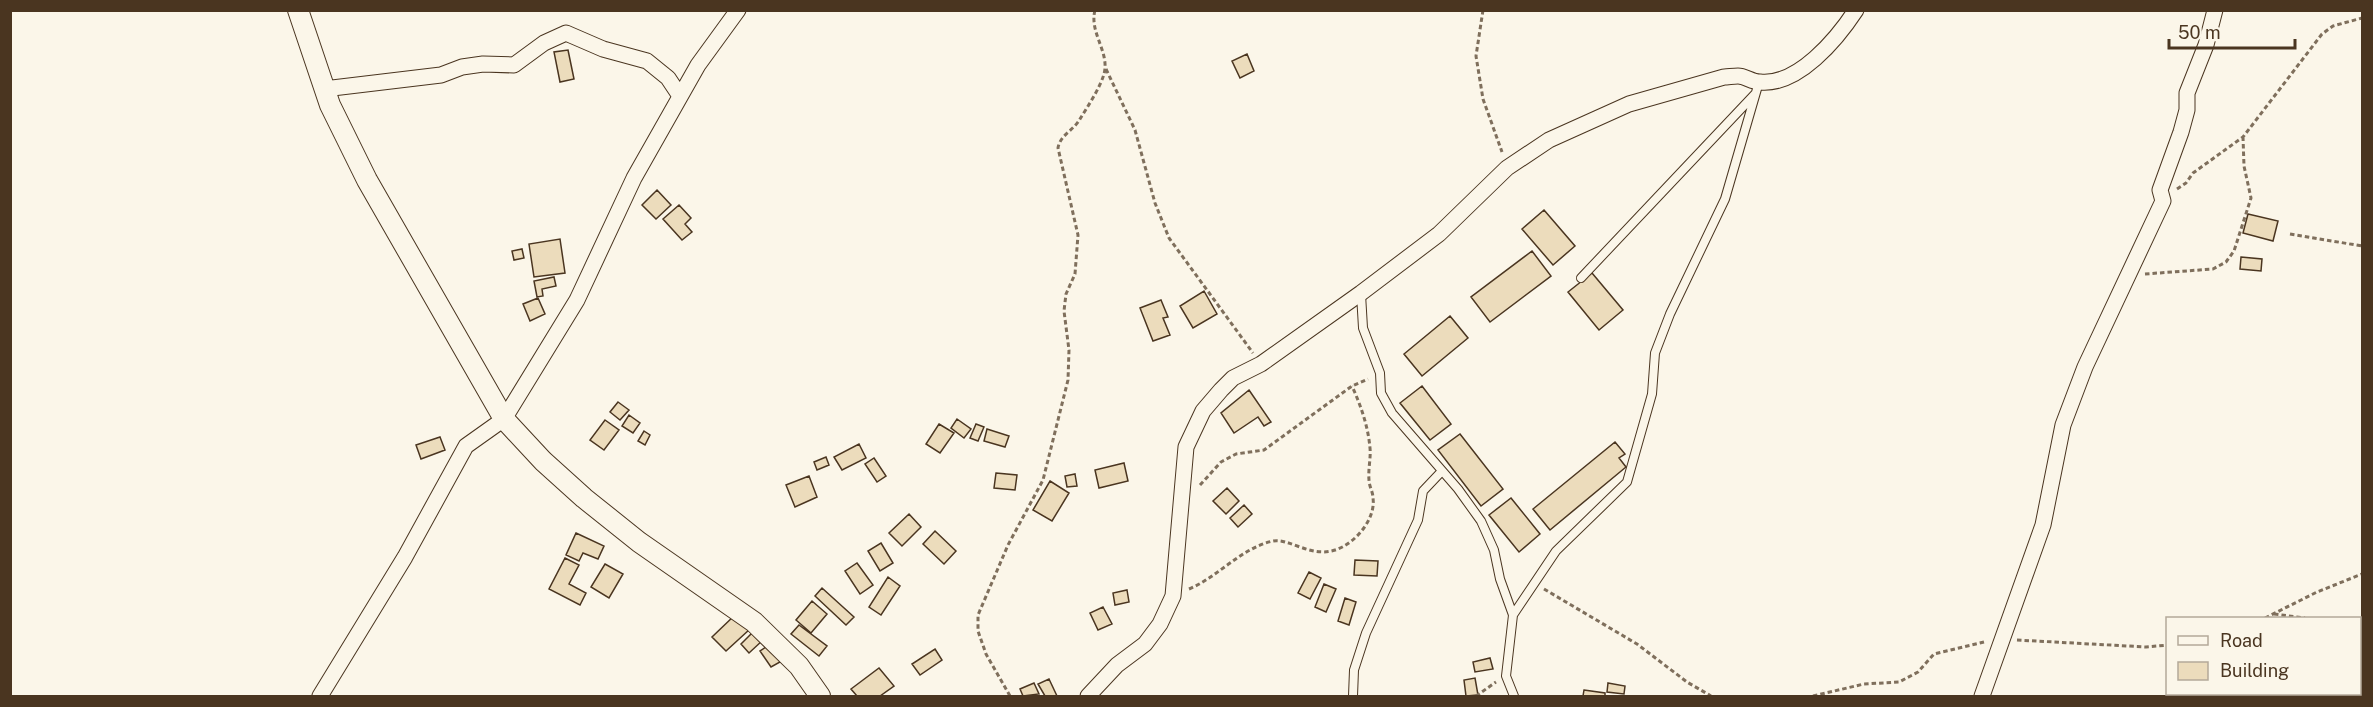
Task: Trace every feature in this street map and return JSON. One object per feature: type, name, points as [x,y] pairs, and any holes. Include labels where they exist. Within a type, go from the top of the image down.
[{"type":"street","points":[[298,10],[324,89],[367,180],[504,419],[515,428],[543,461],[584,498],[639,542],[754,622],[799,666],[820,696]]},
{"type":"street","points":[[320,696],[405,557],[466,446],[504,419],[577,300],[634,178],[698,65],[738,10]]},
{"type":"street","points":[[1088,696],[1117,665],[1145,644],[1160,624],[1173,596],[1186,447],[1203,411],[1233,378],[1261,364],[1361,293],[1439,234],[1507,168],[1550,140],[1629,104],[1724,77],[1737,76],[1758,87],[1788,77],[1821,54],[1856,10]]},
{"type":"street","points":[[1982,696],[2043,525],[2063,425],[2085,367],[2163,201],[2160,190],[2181,132],[2189,85],[2206,45],[2215,10]]},
{"type":"street","points":[[324,89],[441,75],[462,67],[483,64],[514,65],[544,43],[566,33],[603,49],[646,61],[668,78],[680,96]]},
{"type":"lane","points":[[1581,278],[1758,87]]},
{"type":"lane","points":[[1513,615],[1556,551],[1627,482],[1652,394],[1655,353],[1670,314],[1725,199],[1758,87]]},
{"type":"lane","points":[[1361,293],[1363,327],[1380,373],[1381,393],[1392,413],[1458,489],[1481,521],[1494,550],[1500,579],[1513,615],[1506,676],[1514,696]]},
{"type":"lane","points":[[1353,696],[1354,670],[1366,633],[1418,520],[1423,491],[1441,472]]},
{"type":"path","points":[[1095,10],[1095,32],[1106,67],[1135,130],[1155,203],[1169,238],[1261,364]]},
{"type":"path","points":[[1484,10],[1476,56],[1483,99],[1507,168]]},
{"type":"path","points":[[2163,201],[2186,183],[2193,173],[2243,137],[2322,34],[2333,26],[2362,18]]},
{"type":"path","points":[[1010,696],[986,654],[978,631],[978,615],[1008,545],[1044,480],[1064,397],[1070,350],[1064,311],[1066,294],[1075,274],[1078,235],[1058,144],[1080,120],[1104,76],[1106,67]]},
{"type":"path","points":[[2128,275],[2213,269],[2226,262],[2234,251],[2251,198],[2244,166],[2243,137]]},
{"type":"path","points":[[2290,234],[2362,246]]},
{"type":"path","points":[[1199,487],[1221,462],[1236,454],[1264,450],[1352,386],[1380,373]]},
{"type":"path","points":[[1173,596],[1207,582],[1250,550],[1275,541],[1312,552],[1336,550],[1356,538],[1371,518],[1374,499],[1369,482],[1371,449],[1361,405],[1352,386]]},
{"type":"path","points":[[2267,617],[2317,592],[2362,574]]},
{"type":"path","points":[[1535,583],[1637,644],[1711,696]]},
{"type":"path","points":[[2273,614],[2297,617]]},
{"type":"path","points":[[1813,696],[1863,684],[1899,682],[1918,672],[1934,654],[2003,640],[2068,641],[2146,647],[2166,645]]},
{"type":"path","points":[[1476,696],[1506,676]]},
{"type":"building","points":[[568,50],[574,79],[560,82],[554,52]]},
{"type":"building","points":[[1247,54],[1254,71],[1240,78],[1232,61]]},
{"type":"building","points":[[657,190],[671,205],[656,219],[642,205]]},
{"type":"building","points":[[679,205],[691,218],[685,224],[692,232],[682,240],[663,219]]},
{"type":"building","points":[[1544,210],[1575,246],[1553,265],[1522,229]]},
{"type":"building","points":[[2248,214],[2278,221],[2273,241],[2243,233]]},
{"type":"building","points":[[560,239],[565,273],[534,277],[529,244]]},
{"type":"building","points":[[522,249],[524,258],[514,260],[512,251]]},
{"type":"building","points":[[1532,251],[1551,276],[1490,322],[1471,297]]},
{"type":"building","points":[[2241,257],[2262,259],[2261,271],[2240,269]]},
{"type":"building","points":[[1592,273],[1623,310],[1599,330],[1568,292]]},
{"type":"building","points":[[554,277],[556,286],[542,289],[543,296],[537,297],[534,281]]},
{"type":"building","points":[[1204,291],[1217,314],[1193,328],[1180,306]]},
{"type":"building","points":[[538,298],[545,314],[530,321],[523,304]]},
{"type":"building","points":[[1161,300],[1168,317],[1163,318],[1170,335],[1153,341],[1140,308]]},
{"type":"building","points":[[1450,316],[1468,338],[1422,376],[1404,354]]},
{"type":"building","points":[[1422,386],[1451,424],[1430,440],[1400,403]]},
{"type":"building","points":[[1249,390],[1271,422],[1264,426],[1258,417],[1234,433],[1221,413]]},
{"type":"building","points":[[618,402],[629,410],[620,420],[610,412]]},
{"type":"building","points":[[629,415],[640,423],[633,433],[622,426]]},
{"type":"building","points":[[957,419],[971,429],[964,438],[951,428]]},
{"type":"building","points":[[605,420],[619,430],[604,450],[590,440]]},
{"type":"building","points":[[939,424],[954,433],[940,453],[926,444]]},
{"type":"building","points":[[976,424],[984,427],[978,441],[970,438]]},
{"type":"building","points":[[987,429],[1009,436],[1005,447],[984,441]]},
{"type":"building","points":[[644,431],[650,435],[645,445],[638,441]]},
{"type":"building","points":[[1460,434],[1503,489],[1481,506],[1438,450]]},
{"type":"building","points":[[440,437],[445,450],[421,459],[416,445]]},
{"type":"building","points":[[1615,442],[1625,454],[1619,458],[1626,467],[1550,530],[1533,509]]},
{"type":"building","points":[[859,444],[866,458],[842,470],[834,457]]},
{"type":"building","points":[[826,457],[829,465],[817,470],[814,462]]},
{"type":"building","points":[[874,458],[886,476],[877,482],[865,464]]},
{"type":"building","points":[[1124,463],[1128,481],[1099,488],[1095,470]]},
{"type":"building","points":[[996,473],[1017,475],[1015,490],[994,488]]},
{"type":"building","points":[[1075,474],[1077,486],[1067,487],[1065,476]]},
{"type":"building","points":[[809,476],[817,497],[795,507],[786,485]]},
{"type":"building","points":[[1050,481],[1069,493],[1052,521],[1033,510]]},
{"type":"building","points":[[1227,488],[1239,501],[1226,514],[1213,501]]},
{"type":"building","points":[[1511,498],[1540,534],[1519,552],[1489,515]]},
{"type":"building","points":[[1244,505],[1252,514],[1238,527],[1230,518]]},
{"type":"building","points":[[909,514],[921,527],[902,546],[889,533]]},
{"type":"building","points":[[935,531],[956,551],[944,564],[923,544]]},
{"type":"building","points":[[576,533],[604,546],[598,559],[583,553],[579,561],[566,555]]},
{"type":"building","points":[[881,543],[893,563],[880,571],[868,551]]},
{"type":"building","points":[[565,558],[579,565],[569,584],[586,593],[580,605],[549,589]]},
{"type":"building","points":[[1355,560],[1378,561],[1377,576],[1354,575]]},
{"type":"building","points":[[857,563],[873,585],[860,594],[845,571]]},
{"type":"building","points":[[605,564],[623,574],[609,598],[591,587]]},
{"type":"building","points":[[1309,572],[1321,578],[1310,599],[1298,593]]},
{"type":"building","points":[[888,577],[900,586],[881,615],[869,607]]},
{"type":"building","points":[[1324,584],[1336,589],[1326,612],[1315,607]]},
{"type":"building","points":[[822,588],[854,617],[846,625],[815,596]]},
{"type":"building","points":[[1127,590],[1129,602],[1115,605],[1113,593]]},
{"type":"building","points":[[1345,598],[1356,602],[1349,625],[1338,621]]},
{"type":"building","points":[[812,601],[827,614],[811,633],[796,620]]},
{"type":"building","points":[[1103,607],[1112,624],[1098,630],[1090,613]]},
{"type":"building","points":[[736,614],[750,629],[726,651],[712,637]]},
{"type":"building","points":[[799,625],[827,646],[819,656],[791,634]]},
{"type":"building","points":[[754,631],[763,640],[749,653],[741,644]]},
{"type":"building","points":[[769,645],[780,662],[771,667],[760,651]]},
{"type":"building","points":[[935,649],[942,660],[920,675],[912,664]]},
{"type":"building","points":[[1490,658],[1493,669],[1475,672],[1473,662]]},
{"type":"building","points":[[879,668],[894,686],[880,696],[857,696],[851,689]]},
{"type":"building","points":[[1475,678],[1478,695],[1466,696],[1464,680]]},
{"type":"building","points":[[1049,679],[1057,696],[1045,696],[1038,684]]},
{"type":"building","points":[[1034,683],[1039,694],[1023,696],[1020,689]]},
{"type":"building","points":[[1608,683],[1625,686],[1624,694],[1607,692]]},
{"type":"building","points":[[1584,690],[1605,693],[1605,696],[1583,696]]}]
